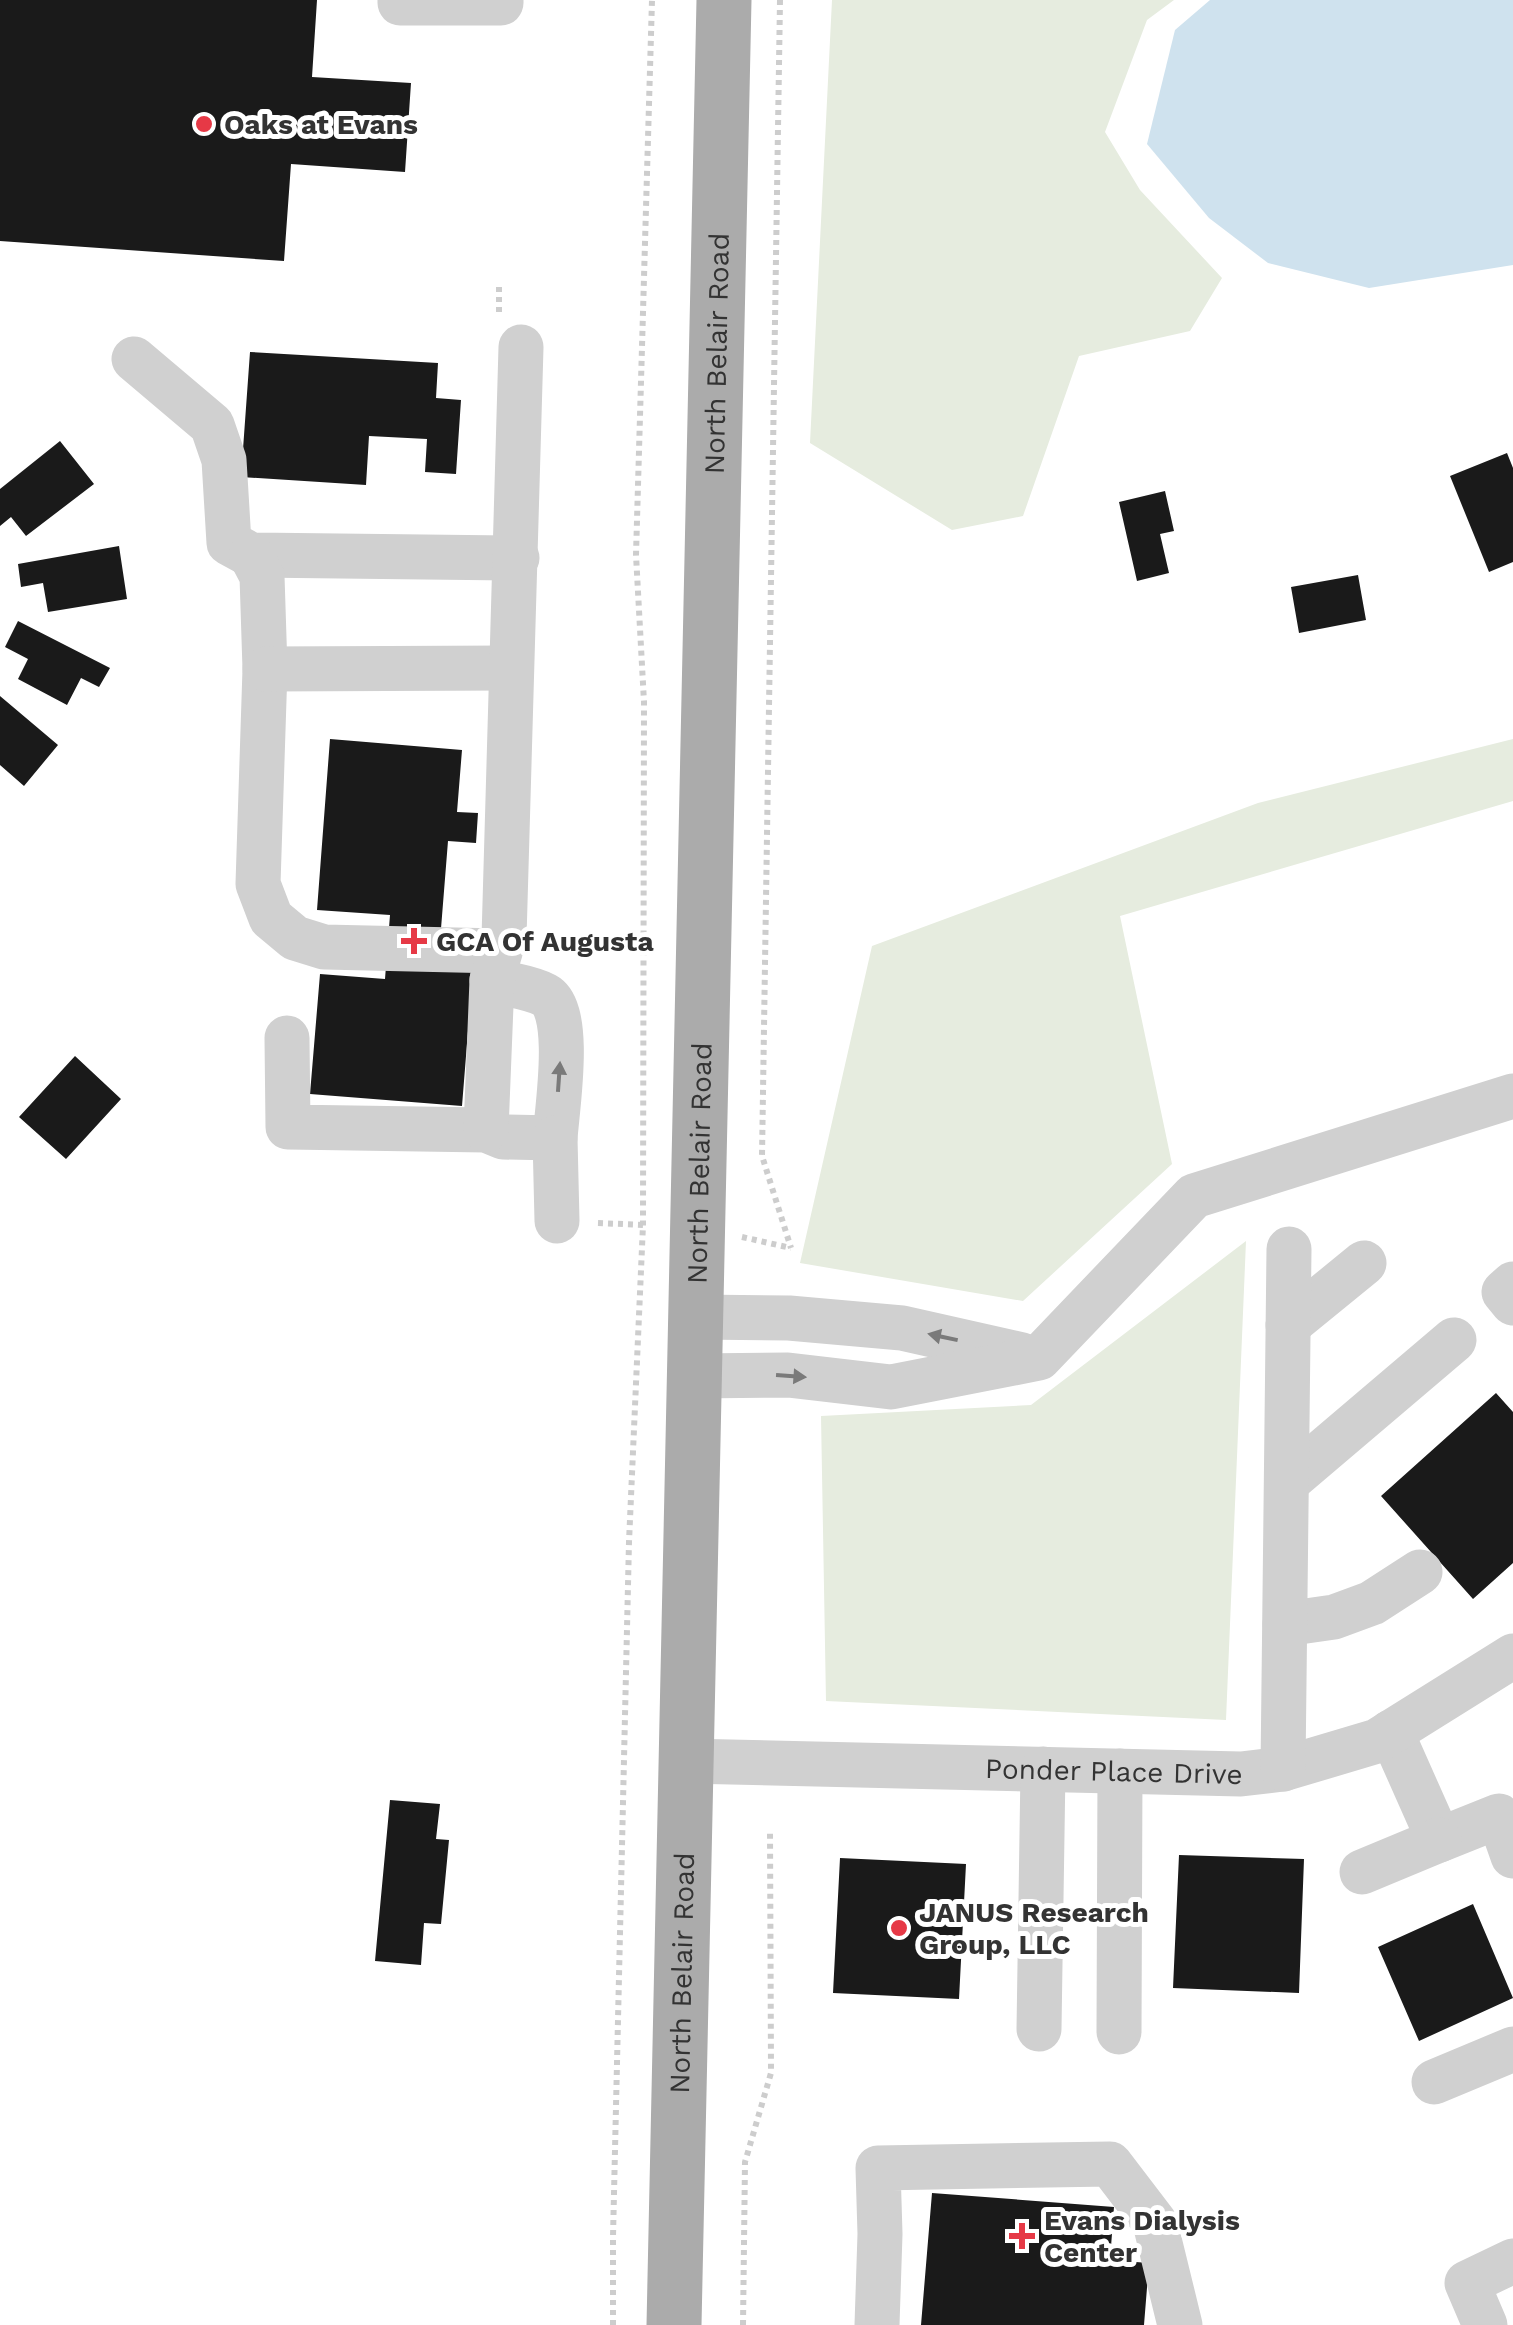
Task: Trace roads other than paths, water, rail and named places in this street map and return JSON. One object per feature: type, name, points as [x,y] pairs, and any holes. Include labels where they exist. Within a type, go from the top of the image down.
[{"type":"main road","name":"North Belair Road","points":[[674,2325],[724,0]]},
{"type":"street","points":[[400,0],[501,0]]},
{"type":"street","points":[[486,1130],[496,966],[504,938],[518,558],[521,348]]},
{"type":"street","points":[[134,359],[212,425],[224,460],[229,543],[251,555],[518,558]]},
{"type":"street","points":[[251,555],[262,576],[264,669],[258,884],[271,918],[295,938],[324,947],[496,966],[548,996],[558,1009],[562,1036],[555,1138],[557,1221]]},
{"type":"street","points":[[264,669],[511,668]]},
{"type":"street","points":[[287,1038],[288,1127],[486,1130],[503,1137],[555,1138]]},
{"type":"street","points":[[694,1376],[788,1375],[891,1387],[1038,1358],[1194,1196],[1513,1096]]},
{"type":"street","points":[[1283,1769],[1289,1250]]},
{"type":"street","points":[[1288,1325],[1364,1263]]},
{"type":"street","points":[[1513,1284],[1504,1292],[1513,1302]]},
{"type":"street","points":[[696,1317],[789,1318],[902,1328],[1038,1358]]},
{"type":"street","points":[[1286,1482],[1454,1340]]},
{"type":"street","points":[[1284,1624],[1334,1618],[1372,1602],[1420,1572]]},
{"type":"street","name":"Ponder Place Drive","points":[[686,1761],[1241,1774],[1283,1769],[1376,1741],[1513,1656]]},
{"type":"street","points":[[1390,1732],[1439,1840]]},
{"type":"street","points":[[1039,2029],[1043,1769]]},
{"type":"street","points":[[1119,2032],[1120,1771]]},
{"type":"street","points":[[1362,1872],[1499,1816],[1513,1856]]},
{"type":"street","points":[[1434,2082],[1513,2049]]},
{"type":"street","points":[[877,2325],[878,2168],[1110,2164],[1155,2223],[1180,2325]]},
{"type":"street","points":[[1485,2325],[1467,2283],[1513,2261]]},
{"type":"water","points":[[1210,0],[1513,0],[1513,265],[1369,288],[1268,263],[1209,218],[1147,144],[1175,30]]},
{"type":"place","name":"Oaks at Evans","points":[[204,124]]},
{"type":"place","name":"GCA Of Augusta","points":[[414,941]]},
{"type":"place","name":"JANUS Research Group, LLC","points":[[899,1928]]},
{"type":"place","name":"Evans Dialysis Center","points":[[1022,2236]]}]
